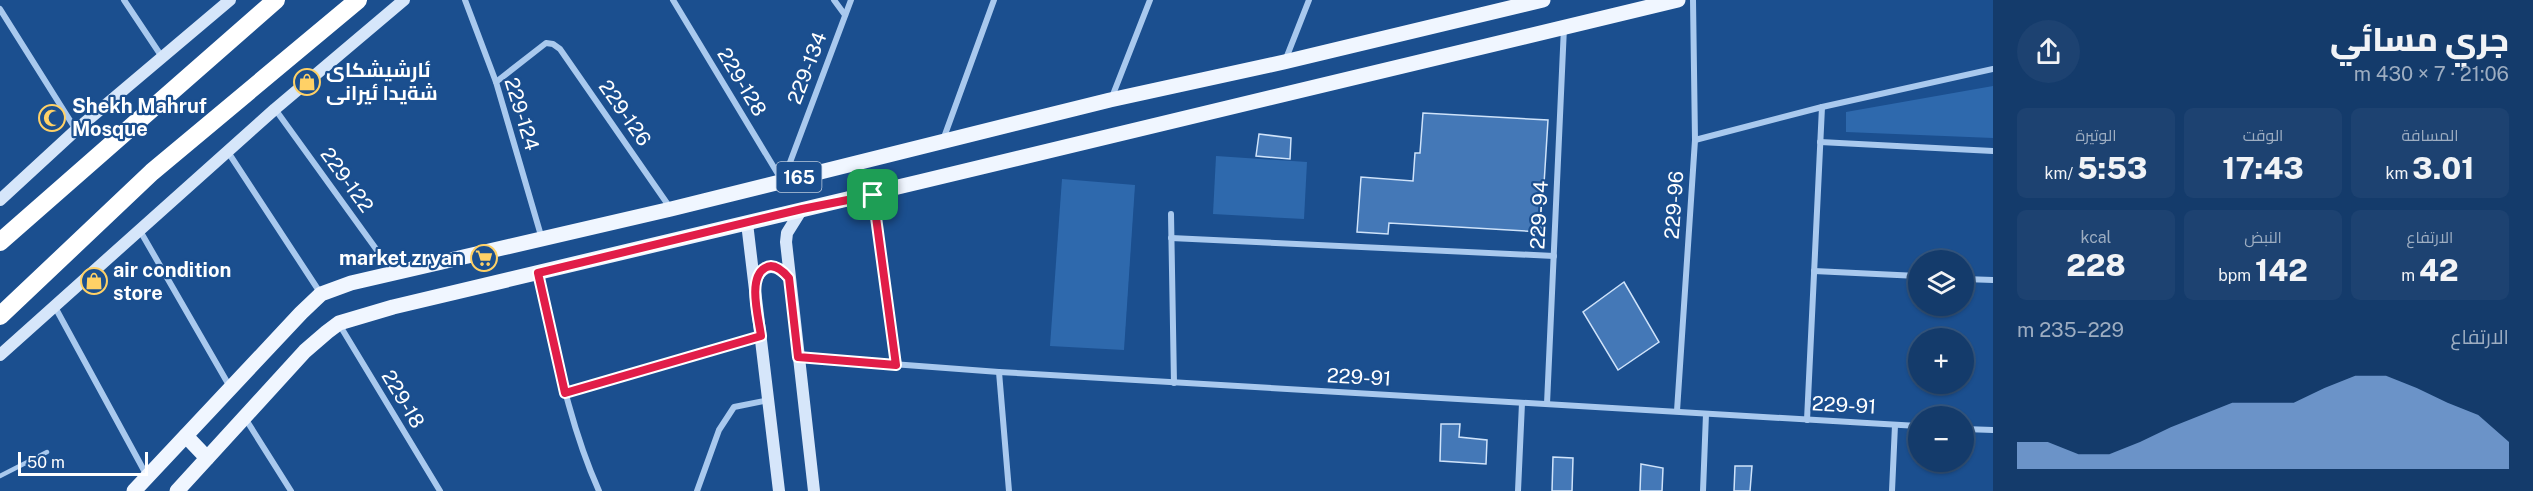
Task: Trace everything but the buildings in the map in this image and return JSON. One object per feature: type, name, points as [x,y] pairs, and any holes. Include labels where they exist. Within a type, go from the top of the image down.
[{"type":"highway","points":[[0,242],[276,0]]},
{"type":"highway","points":[[0,316],[152,172],[358,0]]},
{"type":"main road","name":"165","points":[[134,491],[321,294],[392,271],[671,209],[1110,100],[1284,62],[1543,0]]},
{"type":"main road","name":"165","points":[[177,491],[305,351],[339,323],[393,307],[802,209],[873,195],[1167,121],[1678,0]]},
{"type":"main road","points":[[186,436],[207,458]]},
{"type":"street","points":[[124,0],[162,57]]},
{"type":"street","points":[[0,200],[76,130],[230,0]]},
{"type":"street","points":[[0,355],[274,109],[404,0]]},
{"type":"street","name":"229-124","points":[[465,0],[496,82],[542,239]]},
{"type":"street","name":"229-128","points":[[673,0],[782,181]]},
{"type":"street","points":[[834,0],[845,15]]},
{"type":"street","name":"229-134","points":[[782,181],[851,0]]},
{"type":"street","points":[[941,143],[994,0]]},
{"type":"street","points":[[1110,100],[1150,0]]},
{"type":"street","points":[[1284,62],[1309,0]]},
{"type":"street","name":"229-96","points":[[1677,411],[1695,140],[1693,0]]},
{"type":"street","points":[[0,9],[76,130]]},
{"type":"street","name":"229-94","points":[[1547,404],[1564,27]]},
{"type":"street","name":"229-126","points":[[496,82],[546,44],[553,44],[560,49],[671,209]]},
{"type":"street","points":[[1695,140],[1822,107],[1993,69]]},
{"type":"street","points":[[1807,420],[1822,107]]},
{"type":"street","name":"229-122","points":[[274,109],[392,271]]},
{"type":"street","points":[[1820,142],[1993,152]]},
{"type":"street","points":[[228,151],[321,294]]},
{"type":"street","points":[[802,209],[787,232],[789,278],[814,491]]},
{"type":"street","points":[[1171,214],[1174,382]]},
{"type":"street","points":[[747,223],[779,491]]},
{"type":"street","points":[[138,229],[230,388]]},
{"type":"street","points":[[1171,238],[1554,256]]},
{"type":"street","points":[[755,281],[763,268],[769,266],[777,267],[789,278]]},
{"type":"street","points":[[1814,271],[1908,276]]},
{"type":"street","points":[[538,273],[565,393],[588,467],[599,491]]},
{"type":"street","points":[[1974,279],[1993,280]]},
{"type":"street","points":[[55,308],[147,477]]},
{"type":"street","name":"229-18","points":[[339,323],[440,491]]},
{"type":"street","points":[[565,393],[761,336]]},
{"type":"street","name":"229-91","points":[[798,357],[999,372],[1908,426]]},
{"type":"street","points":[[999,372],[1009,491]]},
{"type":"street","points":[[697,491],[719,430],[734,407],[769,400]]},
{"type":"street","points":[[1518,491],[1522,403]]},
{"type":"street","points":[[1703,491],[1706,414]]},
{"type":"street","points":[[244,418],[291,491]]},
{"type":"street","points":[[1892,491],[1895,425]]},
{"type":"street","points":[[1974,429],[1993,430]]},
{"type":"lane","points":[[873,195],[896,365]]},
{"type":"lane","points":[[0,476],[47,452]]},
{"type":"shaded area","points":[[1993,86],[1993,138],[1846,132],[1846,112]]},
{"type":"shaded area","points":[[1216,156],[1307,162],[1304,219],[1213,214]]},
{"type":"shaded area","points":[[1062,179],[1135,185],[1124,350],[1050,346]]},
{"type":"place","name":"ئارشيشكاى شةيدا ئيرانى","points":[[307,82]]},
{"type":"place","name":"Shekh Mahruf Mosque","points":[[52,118]]},
{"type":"place","name":"market zryan","points":[[484,258]]},
{"type":"place","name":"air condition store","points":[[94,281]]},
{"type":"route","points":[[873,195],[896,365],[798,357],[789,278],[777,267],[769,266],[763,268],[755,281],[761,336],[565,393],[538,273],[802,209],[873,195]]}]
